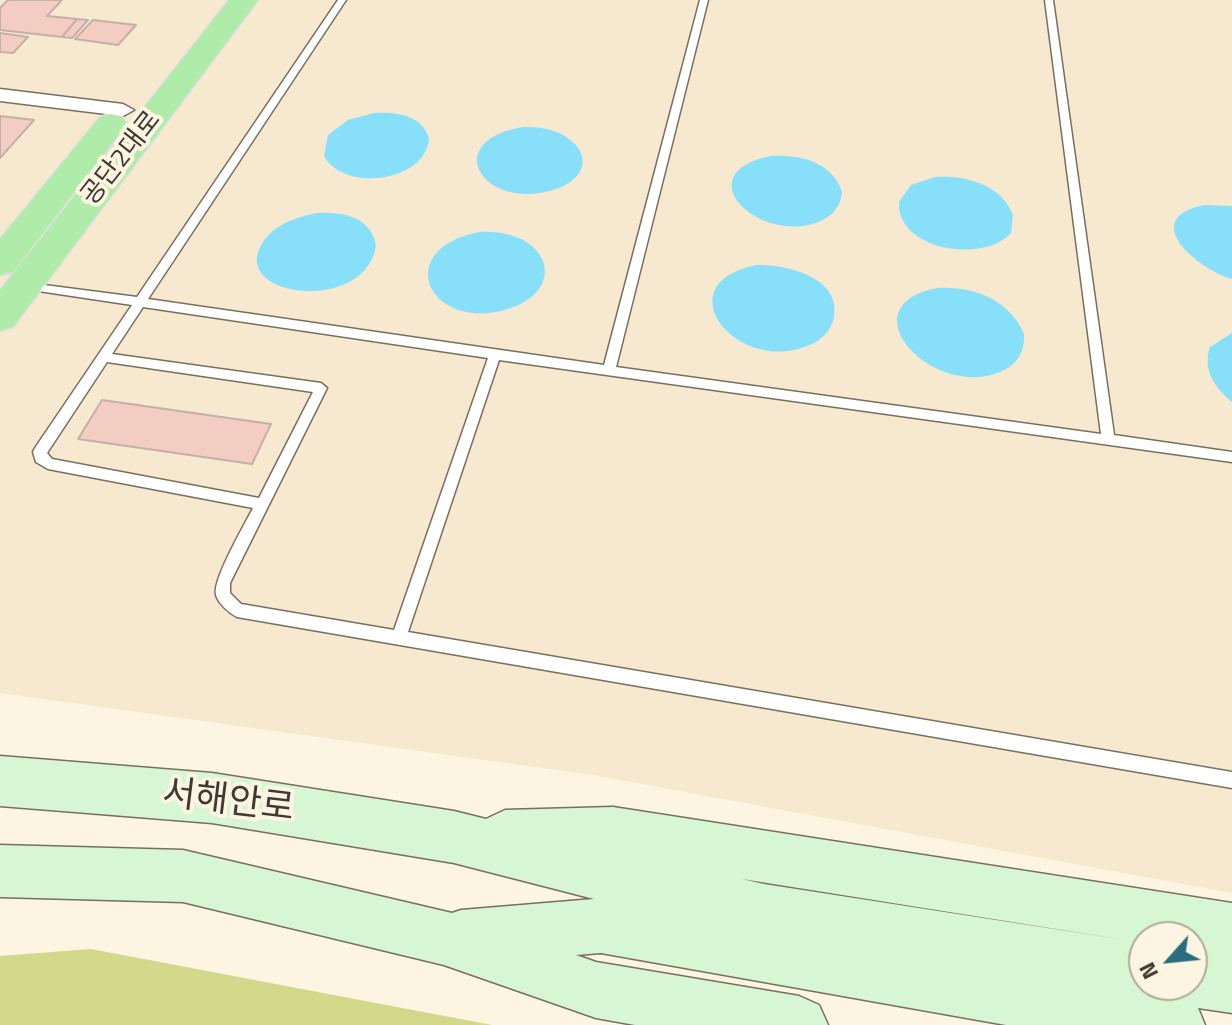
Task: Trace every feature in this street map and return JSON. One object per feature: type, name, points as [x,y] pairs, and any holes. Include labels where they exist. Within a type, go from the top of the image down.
[{"type":"main road","name":"공단2대로","points":[[140,112],[214,0]]},
{"type":"main road","name":"공단2대로","points":[[0,317],[12,274],[140,112],[244,0]]},
{"type":"main road","name":"서해안로","points":[[0,781],[212,798],[454,837]]},
{"type":"main road","points":[[454,837],[613,833],[1232,930]]},
{"type":"main road","points":[[454,837],[610,877],[765,934],[1176,1025]]},
{"type":"main road","points":[[0,871],[183,876],[444,938],[596,990],[799,1025]]},
{"type":"main road","points":[[444,938],[601,926],[765,934],[1128,969]]},
{"type":"main road","points":[[1208,981],[1232,985]]},
{"type":"street","points":[[0,95],[140,112]]},
{"type":"lane","points":[[261,504],[48,464],[41,458],[40,452],[342,0]]},
{"type":"lane","points":[[609,371],[704,0]]},
{"type":"lane","points":[[1049,0],[1108,440]]},
{"type":"lane","points":[[12,274],[140,302],[495,355],[1232,457]]},
{"type":"lane","points":[[399,636],[495,355]]},
{"type":"lane","points":[[103,357],[321,388],[223,583],[223,595],[237,610],[1232,780]]},
{"type":"shaded area","points":[[0,0],[1232,0],[1232,893],[593,775],[0,693]]},
{"type":"green space","points":[[91,949],[492,1025],[0,1025],[0,956]]},
{"type":"water","points":[[374,113],[399,114],[415,120],[429,139],[424,154],[414,165],[382,178],[348,175],[334,167],[324,156],[328,135],[348,120]]},
{"type":"water","points":[[523,127],[544,128],[573,142],[581,153],[583,164],[578,175],[565,185],[545,192],[522,194],[502,190],[488,181],[479,170],[477,157],[483,145],[498,134]]},
{"type":"water","points":[[771,156],[814,162],[831,173],[842,192],[836,210],[821,221],[798,226],[775,224],[755,216],[740,205],[733,191],[734,177],[746,165]]},
{"type":"water","points":[[935,177],[970,180],[991,189],[1007,204],[1013,215],[1011,233],[998,243],[962,249],[926,241],[911,231],[902,218],[899,202],[911,185]]},
{"type":"water","points":[[1205,205],[1232,206],[1232,279],[1190,255],[1174,231],[1176,221],[1185,212]]},
{"type":"water","points":[[317,213],[345,215],[368,228],[376,245],[367,267],[349,282],[327,290],[302,291],[280,286],[264,276],[257,261],[268,236],[287,222]]},
{"type":"water","points":[[480,232],[504,234],[523,240],[537,251],[544,264],[544,277],[538,291],[523,303],[501,311],[475,313],[454,308],[438,298],[430,284],[429,269],[436,253],[453,241]]},
{"type":"water","points":[[757,265],[796,270],[820,282],[829,291],[834,303],[834,316],[825,335],[807,346],[781,352],[756,348],[735,338],[720,323],[713,306],[715,289],[729,275]]},
{"type":"water","points":[[937,288],[976,292],[1009,312],[1024,334],[1023,347],[1015,362],[1000,372],[974,377],[949,373],[926,362],[908,347],[899,330],[898,313],[911,298]]},
{"type":"water","points":[[1232,333],[1232,402],[1215,385],[1209,371],[1208,355],[1210,347]]},
{"type":"building","points":[[8,0],[62,0],[47,16],[77,19],[62,37],[0,30],[0,8]]},
{"type":"building","points":[[77,19],[88,20],[72,38],[62,37]]},
{"type":"building","points":[[93,20],[136,25],[118,45],[75,39]]},
{"type":"building","points":[[0,33],[28,37],[13,53],[0,52]]},
{"type":"building","points":[[0,116],[34,120],[0,158]]},
{"type":"building","points":[[102,400],[271,424],[252,464],[78,439]]}]
